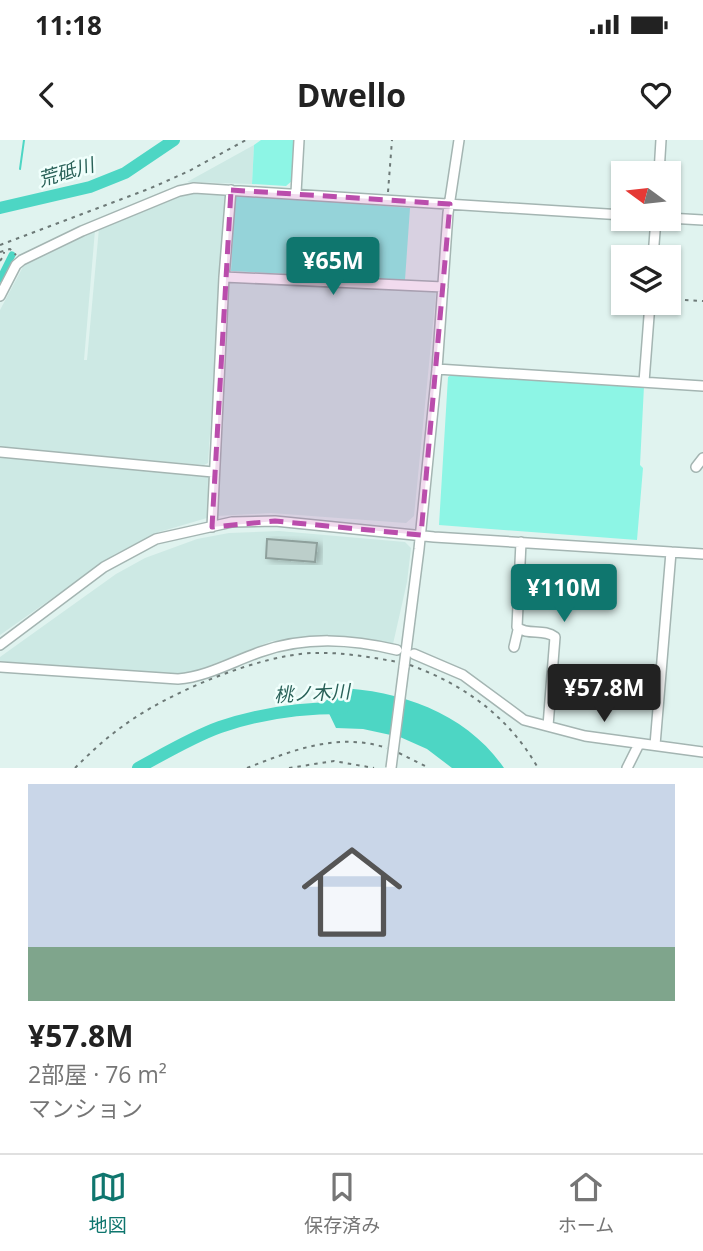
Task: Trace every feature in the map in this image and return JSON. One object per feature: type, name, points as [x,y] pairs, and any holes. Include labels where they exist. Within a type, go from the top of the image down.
[{"type":"street","points":[[296,193],[299,140]]},
{"type":"street","points":[[391,768],[421,535],[450,204],[459,140]]},
{"type":"street","points":[[660,161],[661,140]]},
{"type":"street","points":[[0,296],[20,261],[82,231],[179,191],[194,188],[611,214]]},
{"type":"street","points":[[212,527],[231,190]]},
{"type":"street","points":[[681,219],[703,220]]},
{"type":"street","points":[[224,277],[443,287]]},
{"type":"street","points":[[644,382],[649,315]]},
{"type":"street","points":[[437,369],[703,386]]},
{"type":"street","points":[[0,452],[213,472]]},
{"type":"street","points":[[696,467],[703,458]]},
{"type":"street","points":[[0,645],[104,567],[156,539],[232,522],[275,521],[421,535],[703,554]]},
{"type":"street","points":[[514,646],[518,630],[516,624],[521,542]]},
{"type":"street","points":[[655,746],[671,552]]},
{"type":"street","points":[[518,630],[550,633],[555,636],[548,726]]},
{"type":"street","points":[[0,667],[183,678],[262,651],[304,641],[350,641],[397,650]]},
{"type":"street","points":[[414,654],[463,675],[518,716],[585,736],[703,752]]},
{"type":"street","points":[[627,768],[639,744]]},
{"type":"path","points":[[0,245],[151,188],[190,171],[246,140]]},
{"type":"path","points":[[388,200],[392,140]]},
{"type":"path","points":[[0,261],[4,255],[2,251],[13,250],[20,261]]},
{"type":"path","points":[[681,300],[703,302]]},
{"type":"path","points":[[75,768],[99,744],[144,712],[198,685],[287,655],[313,653],[348,654],[404,665],[436,675],[475,696],[509,727],[538,768]]},
{"type":"path","points":[[247,768],[280,755],[328,742],[358,741],[407,755],[429,768]]},
{"type":"path","points":[[289,768],[334,761],[374,768]]},
{"type":"highlighted area","points":[[231,190],[450,204],[421,535],[275,521],[212,527]]},
{"type":"shaded area","points":[[261,140],[294,140],[293,180],[286,186],[252,184],[254,145]]},
{"type":"shaded area","points":[[254,145],[252,184],[187,182]]},
{"type":"shaded area","points":[[186,192],[223,193],[226,197],[208,463],[204,465],[0,447],[0,310],[25,263],[95,230],[84,360],[87,360],[99,228]]},
{"type":"shaded area","points":[[237,194],[410,208],[405,280],[231,271]]},
{"type":"shaded area","points":[[232,280],[436,293],[414,516],[406,523],[271,513],[217,516],[228,283]]},
{"type":"shaded area","points":[[451,375],[644,386],[640,465],[643,468],[637,540],[439,525],[448,377]]},
{"type":"shaded area","points":[[0,456],[207,474],[207,518],[159,532],[115,554],[0,635]]},
{"type":"shaded area","points":[[279,531],[405,542],[411,548],[407,582],[393,644],[343,636],[272,641],[183,676],[0,664],[0,657],[116,574],[145,558],[197,539],[229,533]]},
{"type":"shaded area","points":[[337,688],[385,694],[431,708],[471,733],[489,749],[504,768],[452,768],[427,749],[400,737],[363,729],[336,728],[324,703]]},
{"type":"building","points":[[267,539],[317,543],[315,562],[266,558]]},
{"type":"waterway","points":[[20,169],[24,140]]},
{"type":"waterway","name":"荒砥川","points":[[0,208],[90,187],[125,173],[174,140]]},
{"type":"waterway","points":[[0,279],[12,255]]},
{"type":"waterway","name":"桃ノ木川","points":[[138,768],[199,736],[235,722],[281,712],[343,708]]}]
